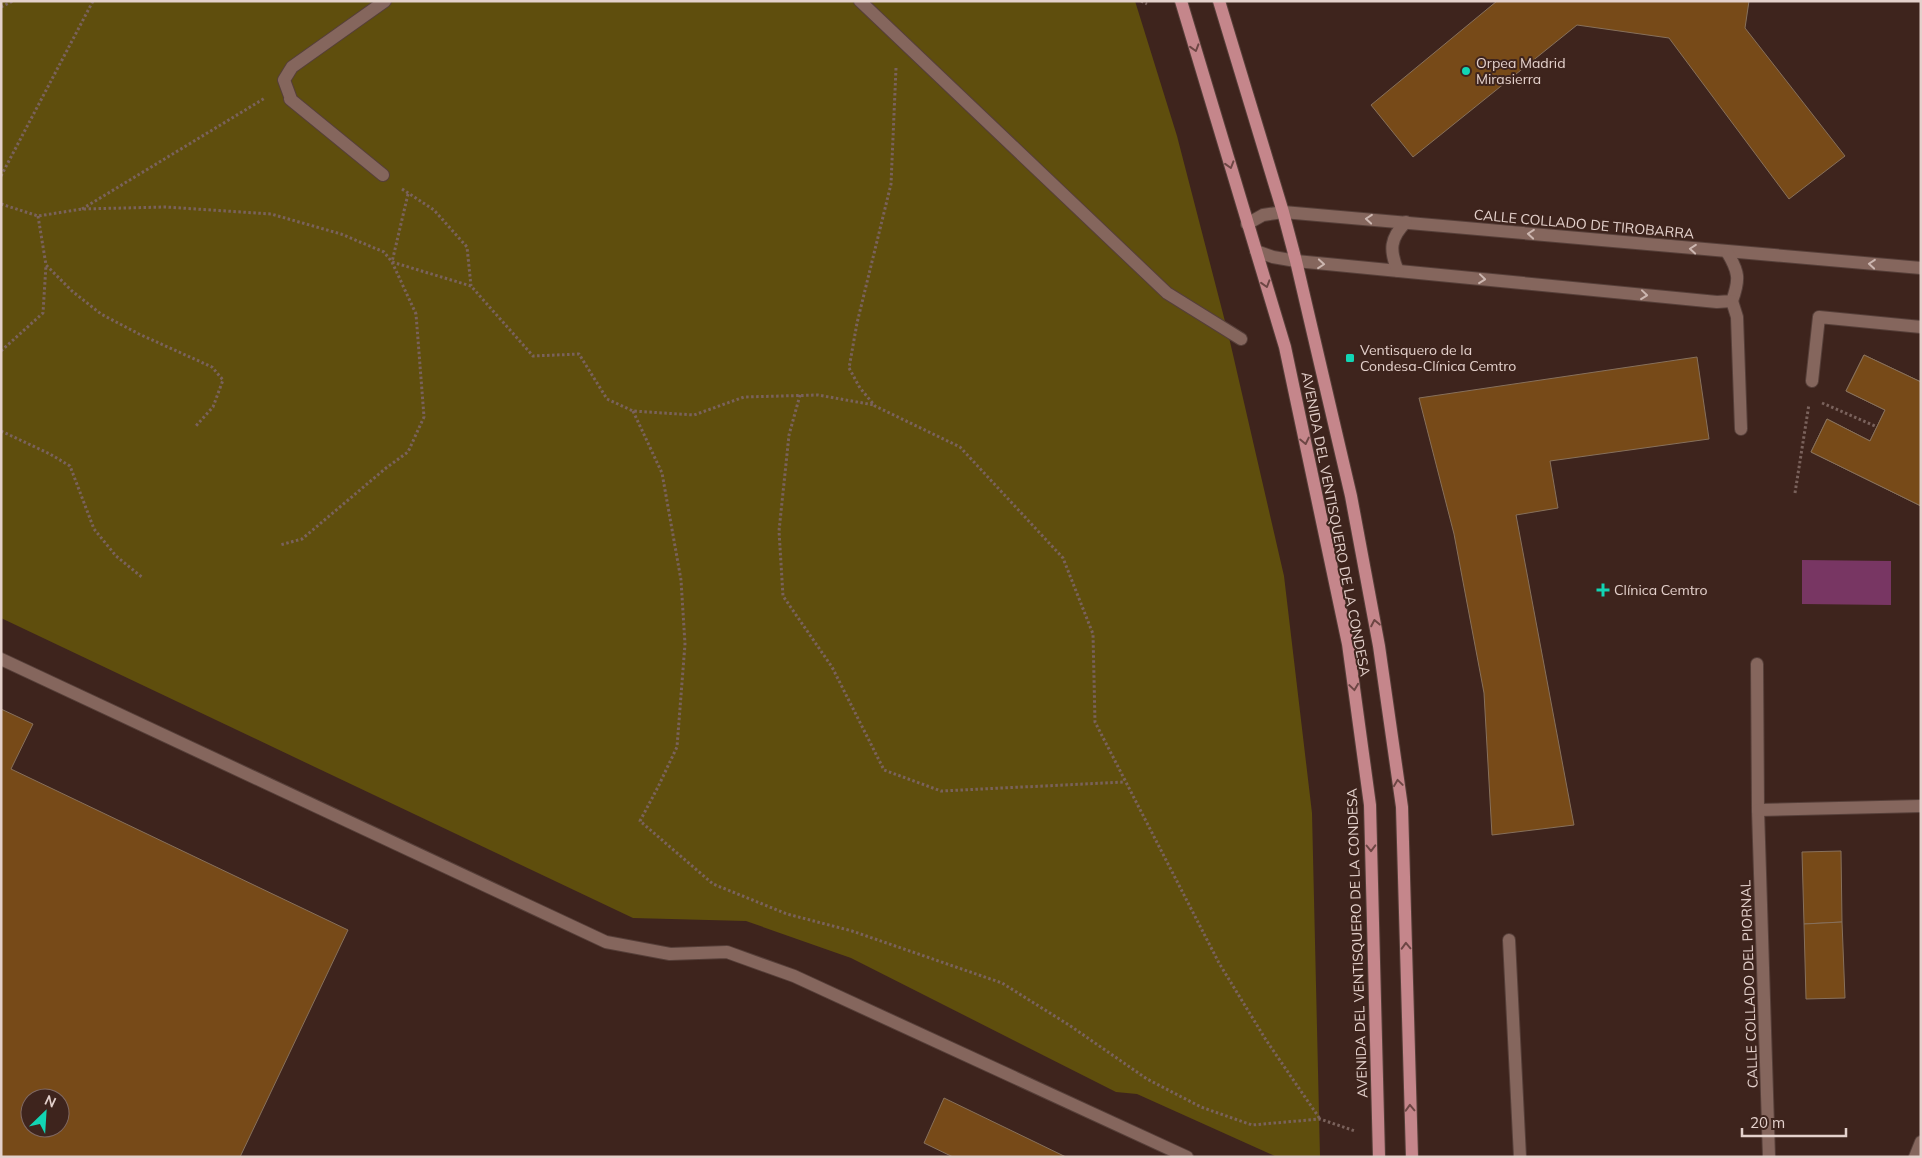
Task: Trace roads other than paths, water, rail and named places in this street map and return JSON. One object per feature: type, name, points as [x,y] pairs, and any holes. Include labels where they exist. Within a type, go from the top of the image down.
[{"type":"main road","name":"AVENIDA DEL VENTISQUERO DE LA CONDESA","points":[[1181,1],[1285,348],[1348,644],[1370,805],[1379,1157]]},
{"type":"main road","name":"AVENIDA DEL VENTISQUERO DE LA CONDESA","points":[[1219,1],[1296,261],[1353,505],[1379,646],[1402,808],[1412,1157]]},
{"type":"street","points":[[383,175],[290,99],[284,80],[292,67],[385,1]]},
{"type":"street","points":[[860,1],[1167,292],[1228,333],[1241,339]]},
{"type":"street","name":"CALLE COLLADO DE TIROBARRA","points":[[1247,224],[1263,216],[1283,212],[1921,268]]},
{"type":"street","points":[[1398,271],[1394,261],[1393,240],[1396,232],[1406,222]]},
{"type":"street","points":[[1256,251],[1273,257],[1296,261],[1717,302],[1732,301]]},
{"type":"street","points":[[1727,252],[1736,266],[1738,276],[1737,287],[1732,301],[1737,317],[1742,429]]},
{"type":"street","points":[[1812,381],[1819,317],[1921,327]]},
{"type":"street","points":[[1,659],[606,942],[670,954],[727,952],[794,976],[1187,1157]]},
{"type":"street","name":"CALLE COLLADO DEL PIORNAL","points":[[1757,664],[1758,810],[1769,1157]]},
{"type":"street","points":[[1758,810],[1921,806]]},
{"type":"street","points":[[1508,940],[1520,1157]]},
{"type":"street","points":[[1915,1157],[1921,1142]]},
{"type":"place","name":"Orpea Madrid Mirasierra","points":[[1466,71]]},
{"type":"place","name":"Ventisquero de la Condesa-Clínica Cemtro","points":[[1350,358]]},
{"type":"place","name":"Clínica Cemtro","points":[[1603,590]]}]
